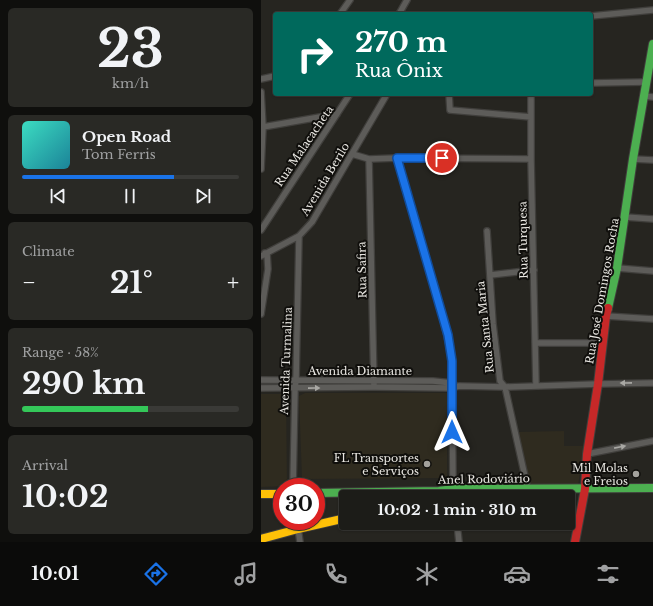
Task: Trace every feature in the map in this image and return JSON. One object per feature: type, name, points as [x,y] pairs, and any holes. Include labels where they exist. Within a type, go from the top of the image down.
[{"type":"street","points":[[341,12],[350,0]]},
{"type":"street","points":[[400,12],[407,0]]},
{"type":"street","points":[[593,16],[653,10]]},
{"type":"street","name":"Rua José Domingos Rocha","points":[[575,542],[585,489],[587,454],[598,384],[606,316],[617,268],[645,82],[653,44]]},
{"type":"street","points":[[261,79],[273,76]]},
{"type":"street","points":[[593,83],[645,82]]},
{"type":"street","points":[[261,92],[263,127],[261,169]]},
{"type":"street","name":"Rua Malacacheta","points":[[261,230],[349,96]]},
{"type":"street","name":"Avenida Berilo","points":[[261,256],[264,252],[299,236],[312,222],[386,96]]},
{"type":"street","points":[[449,96],[450,110],[531,117]]},
{"type":"street","name":"Rua Turquesa","points":[[531,96],[536,386]]},
{"type":"street","points":[[644,96],[653,97]]},
{"type":"street","points":[[263,127],[337,114]]},
{"type":"street","points":[[352,154],[369,159],[531,159]]},
{"type":"street","points":[[397,158],[448,335],[452,361],[453,490]]},
{"type":"street","name":"Rua Safira","points":[[369,159],[374,387]]},
{"type":"street","points":[[633,159],[653,160]]},
{"type":"street","points":[[625,217],[653,219]]},
{"type":"street","name":"Rua Santa Maria","points":[[487,231],[493,324],[500,381],[505,387],[527,490]]},
{"type":"street","name":"Avenida Turmalina","points":[[293,478],[299,236]]},
{"type":"street","points":[[261,314],[268,269],[264,252]]},
{"type":"street","points":[[617,268],[653,271]]},
{"type":"street","points":[[490,275],[534,270]]},
{"type":"street","points":[[606,316],[653,319]]},
{"type":"street","points":[[535,343],[603,343]]},
{"type":"street","name":"Avenida Diamante","points":[[261,380],[433,381],[459,386],[505,387],[653,383]]},
{"type":"street","name":"Avenida Diamante","points":[[261,388],[452,385]]},
{"type":"street","points":[[587,454],[653,441]]},
{"type":"street","name":"Anel Rodoviário","points":[[527,490],[653,488]]},
{"type":"street","name":"Anel Rodoviário","points":[[325,494],[339,493]]},
{"type":"street","points":[[261,494],[273,494]]},
{"type":"street","points":[[325,521],[339,519]]},
{"type":"street","points":[[261,539],[284,530]]},
{"type":"street","points":[[298,530],[300,542]]},
{"type":"street","points":[[458,530],[459,542]]},
{"type":"shaded area","points":[[305,393],[447,393],[447,478],[302,478],[299,396]]},
{"type":"shaded area","points":[[261,394],[286,394],[287,478],[273,478],[273,487],[261,487]]},
{"type":"shaded area","points":[[564,431],[564,446],[584,446],[578,486],[529,485],[518,432]]},
{"type":"traffic: fast","points":[[608,308],[617,268],[633,159],[653,44]]},
{"type":"traffic: fast","points":[[325,493],[439,491],[453,489],[653,488]]},
{"type":"traffic: slow","points":[[261,494],[273,494]]},
{"type":"traffic: slow","points":[[261,539],[339,520]]},
{"type":"traffic: jam","points":[[575,542],[585,489],[587,454],[608,308]]},
{"type":"place","name":"FL Transportes e Serviços","points":[[427,464]]},
{"type":"place","name":"Mil Molas e Freios","points":[[636,474]]},
{"type":"route","points":[[442,158],[397,158],[448,335],[452,361],[452,432]]}]
